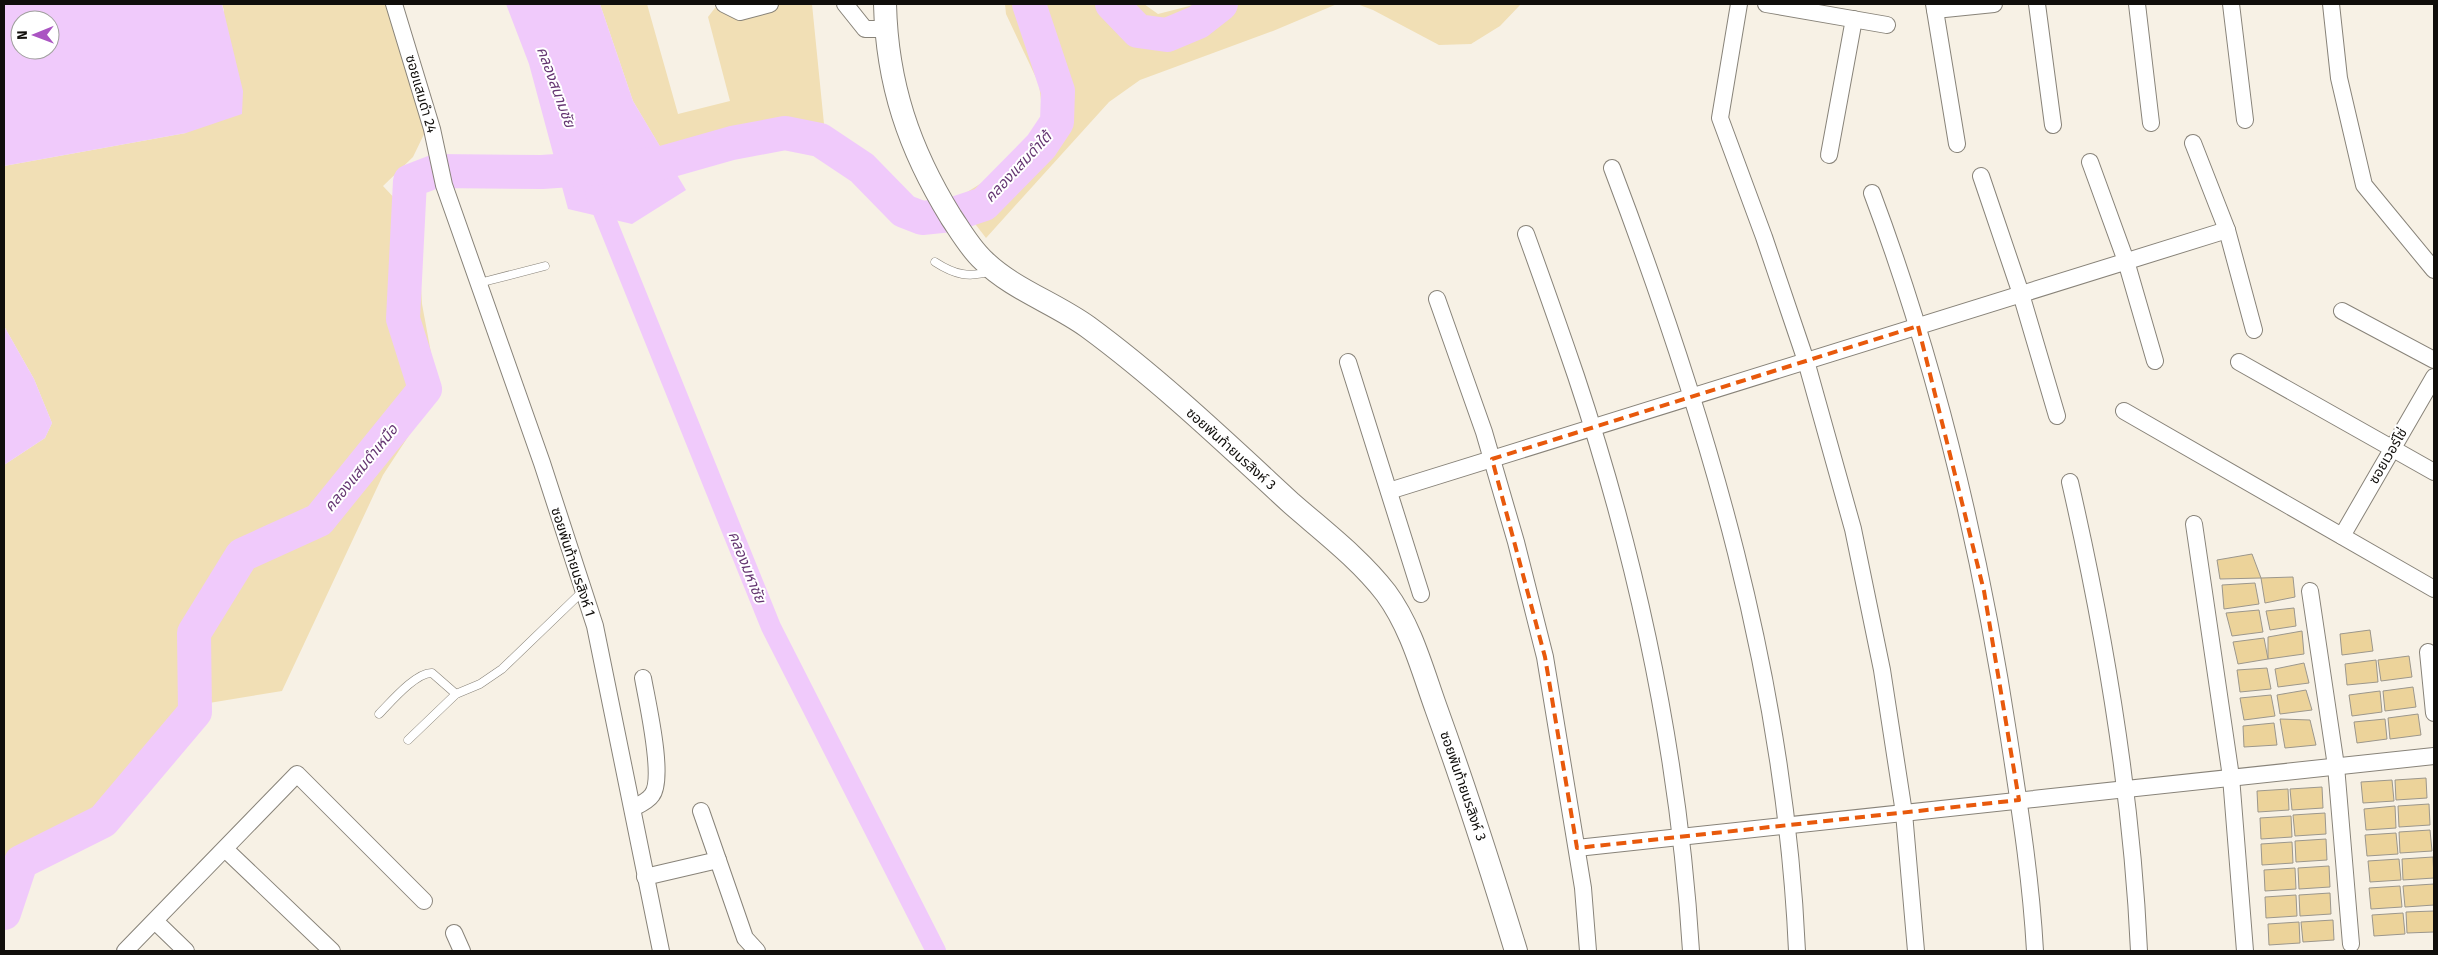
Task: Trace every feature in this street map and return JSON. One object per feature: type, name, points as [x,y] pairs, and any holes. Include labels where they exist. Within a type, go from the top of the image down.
[{"type":"street","name":"ซอยแสมดำ 24","points":[[394,4],[432,129],[444,184]]},
{"type":"street","points":[[724,4],[740,12],[770,4]]},
{"type":"street","points":[[845,4],[865,29],[886,29]]},
{"type":"street","name":"ซอยพันท้ายนรสิงห์ 3","points":[[885,4],[886,29],[897,95],[910,140],[941,200],[966,241],[982,260],[995,270],[1087,326],[1138,367],[1237,452],[1358,563],[1384,591],[1409,633],[1491,868],[1516,951]]},
{"type":"street","points":[[1740,4],[1720,118],[1764,237],[1806,361],[1854,529],[1882,670],[1904,813],[1916,951]]},
{"type":"street","points":[[1766,4],[1887,25]]},
{"type":"street","points":[[1956,144],[1935,7],[1994,4]]},
{"type":"street","points":[[2037,4],[2053,125]]},
{"type":"street","points":[[2138,4],[2152,123]]},
{"type":"street","points":[[2230,4],[2245,120]]},
{"type":"street","points":[[2330,4],[2338,78],[2364,185],[2434,270]]},
{"type":"street","points":[[1829,155],[1854,19]]},
{"type":"street","points":[[2192,143],[2227,230],[2254,330]]},
{"type":"street","points":[[2090,162],[2126,261],[2155,361]]},
{"type":"street","points":[[1612,168],[1652,273],[1694,396],[1746,588],[1775,744],[1786,825],[1797,951]]},
{"type":"street","points":[[1982,176],[2021,294],[2057,416]]},
{"type":"street","name":"ซอยพันท้ายนรสิงห์ 1","points":[[444,184],[595,626],[605,684],[633,808],[661,951]]},
{"type":"street","points":[[1872,193],[1918,326],[1948,434],[1984,591],[2027,851],[2035,951]]},
{"type":"street","points":[[1389,491],[2227,230]]},
{"type":"street","points":[[1526,234],[1577,377],[1636,585],[1671,758],[1682,836],[1691,951]]},
{"type":"street","points":[[1437,299],[1492,459],[1516,542],[1545,657],[1577,848],[1588,951]]},
{"type":"street","points":[[2342,311],[2434,360]]},
{"type":"street","points":[[1348,362],[1421,594]]},
{"type":"street","points":[[2239,362],[2434,472]]},
{"type":"street","name":"ซอยเวอร์โซ่","points":[[2342,536],[2434,377]]},
{"type":"street","points":[[2124,411],[2434,589]]},
{"type":"street","points":[[2070,482],[2097,615],[2124,789],[2132,858],[2139,951]]},
{"type":"street","points":[[2194,524],[2231,777],[2245,951]]},
{"type":"street","points":[[2310,591],[2336,766],[2351,944]]},
{"type":"street","points":[[2428,652],[2434,713]]},
{"type":"street","points":[[633,808],[652,796],[656,786],[653,736],[642,678]]},
{"type":"street","points":[[1577,848],[2434,756]]},
{"type":"street","points":[[125,951],[296,774],[424,901]]},
{"type":"street","points":[[701,811],[746,938],[757,951]]},
{"type":"street","points":[[225,849],[332,951]]},
{"type":"street","points":[[645,877],[718,860]]},
{"type":"street","points":[[155,921],[186,951]]},
{"type":"street","points":[[454,933],[462,951]]},
{"type":"lane","points":[[935,262],[950,271],[962,275],[975,276],[995,270]]},
{"type":"lane","points":[[479,283],[545,266]]},
{"type":"lane","points":[[408,740],[456,694],[480,684],[502,669],[583,591]]},
{"type":"lane","points":[[379,714],[416,678],[427,673],[432,673],[456,694]]},
{"type":"highlighted area","points":[[1918,326],[1984,591],[2019,800],[1577,848],[1545,657],[1492,459]]},
{"type":"shaded area","points":[[222,4],[388,4],[427,128],[413,157],[383,186],[417,222],[422,304],[438,391],[383,475],[282,691],[209,703],[120,778],[85,821],[12,854],[4,876],[4,465],[45,438],[52,423],[34,379],[4,326],[4,166],[186,133],[224,10]]},
{"type":"shaded area","points":[[600,4],[647,4],[678,114],[730,101],[708,17],[718,4],[812,4],[824,124],[744,125],[662,150],[633,101]]},
{"type":"shaded area","points":[[1005,4],[1144,4],[1158,14],[1197,4],[1337,4],[1273,31],[1140,80],[1109,102],[986,238],[956,199],[1004,169],[1044,124],[1039,84],[1006,14]]},
{"type":"shaded area","points":[[1357,4],[1521,4],[1500,26],[1471,44],[1439,45],[1373,10]]},
{"type":"water","points":[[4,4],[222,4],[243,91],[242,114],[186,133],[4,166]]},
{"type":"water","name":"คลองสนามชัย","points":[[506,4],[600,4],[633,101],[686,190],[632,224],[568,209],[529,64]]},
{"type":"water","points":[[4,326],[34,379],[52,423],[45,438],[4,465]]},
{"type":"building","points":[[2252,554],[2261,578],[2220,579],[2217,560]]},
{"type":"building","points":[[2293,577],[2295,597],[2265,603],[2261,578]]},
{"type":"building","points":[[2255,583],[2259,604],[2224,609],[2222,585]]},
{"type":"building","points":[[2294,608],[2296,626],[2270,630],[2266,611]]},
{"type":"building","points":[[2259,610],[2263,632],[2232,636],[2226,613]]},
{"type":"building","points":[[2370,630],[2373,651],[2342,655],[2340,634]]},
{"type":"building","points":[[2302,631],[2304,654],[2268,659],[2268,637]]},
{"type":"building","points":[[2264,638],[2268,659],[2238,664],[2233,642]]},
{"type":"building","points":[[2409,656],[2412,677],[2381,681],[2378,660]]},
{"type":"building","points":[[2376,660],[2378,682],[2347,685],[2345,664]]},
{"type":"building","points":[[2304,663],[2309,683],[2278,687],[2275,669]]},
{"type":"building","points":[[2267,668],[2271,689],[2240,692],[2237,670]]},
{"type":"building","points":[[2413,687],[2416,707],[2385,711],[2383,691]]},
{"type":"building","points":[[2306,690],[2312,710],[2280,714],[2277,695]]},
{"type":"building","points":[[2380,691],[2382,712],[2352,716],[2349,695]]},
{"type":"building","points":[[2271,695],[2275,716],[2244,720],[2240,698]]},
{"type":"building","points":[[2418,714],[2421,735],[2390,739],[2388,718]]},
{"type":"building","points":[[2280,719],[2310,720],[2316,745],[2285,748]]},
{"type":"building","points":[[2385,719],[2387,739],[2357,743],[2354,722]]},
{"type":"building","points":[[2274,723],[2277,745],[2244,747],[2243,726]]},
{"type":"building","points":[[2426,778],[2427,798],[2396,800],[2395,780]]},
{"type":"building","points":[[2392,780],[2394,801],[2363,803],[2361,782]]},
{"type":"building","points":[[2322,787],[2323,808],[2292,810],[2290,789]]},
{"type":"building","points":[[2288,789],[2289,810],[2258,812],[2257,791]]},
{"type":"building","points":[[2429,804],[2430,825],[2399,827],[2398,806]]},
{"type":"building","points":[[2395,806],[2396,828],[2366,830],[2364,809]]},
{"type":"building","points":[[2325,813],[2326,834],[2295,836],[2293,815]]},
{"type":"building","points":[[2291,816],[2292,837],[2261,839],[2260,818]]},
{"type":"building","points":[[2430,830],[2432,851],[2400,853],[2399,832]]},
{"type":"building","points":[[2396,833],[2398,854],[2367,856],[2365,835]]},
{"type":"building","points":[[2326,839],[2327,860],[2296,862],[2295,841]]},
{"type":"building","points":[[2292,842],[2293,863],[2262,865],[2261,844]]},
{"type":"building","points":[[2433,857],[2434,878],[2403,880],[2402,859]]},
{"type":"building","points":[[2399,859],[2401,880],[2370,882],[2368,861]]},
{"type":"building","points":[[2329,866],[2330,887],[2299,889],[2298,868]]},
{"type":"building","points":[[2295,868],[2296,889],[2265,891],[2264,870]]},
{"type":"building","points":[[2434,884],[2434,905],[2405,907],[2403,886]]},
{"type":"building","points":[[2400,886],[2402,907],[2371,909],[2369,888]]},
{"type":"building","points":[[2330,893],[2331,914],[2300,916],[2299,895]]},
{"type":"building","points":[[2296,895],[2297,916],[2266,918],[2265,897]]},
{"type":"building","points":[[2434,911],[2434,932],[2407,933],[2406,912]]},
{"type":"building","points":[[2403,913],[2405,934],[2374,936],[2372,915]]},
{"type":"building","points":[[2333,920],[2334,940],[2303,942],[2301,922]]},
{"type":"building","points":[[2299,922],[2300,943],[2269,945],[2268,924]]},
{"type":"waterway","name":"คลองแสมดำเหนือ","points":[[4,913],[21,862],[103,821],[195,712],[194,633],[242,555],[319,520],[425,389],[403,319],[410,181],[436,171],[542,172],[658,164],[732,143],[785,133],[820,140],[862,168],[904,211],[922,218],[951,215],[984,204],[1041,146],[1057,122],[1058,91],[1029,4]]},
{"type":"waterway","name":"คลองแสมดำใต้","points":[[1112,4],[1138,31],[1167,35],[1198,22],[1221,4]]},
{"type":"waterway","name":"คลองมหาชัย","points":[[595,192],[771,627],[936,951]]}]
